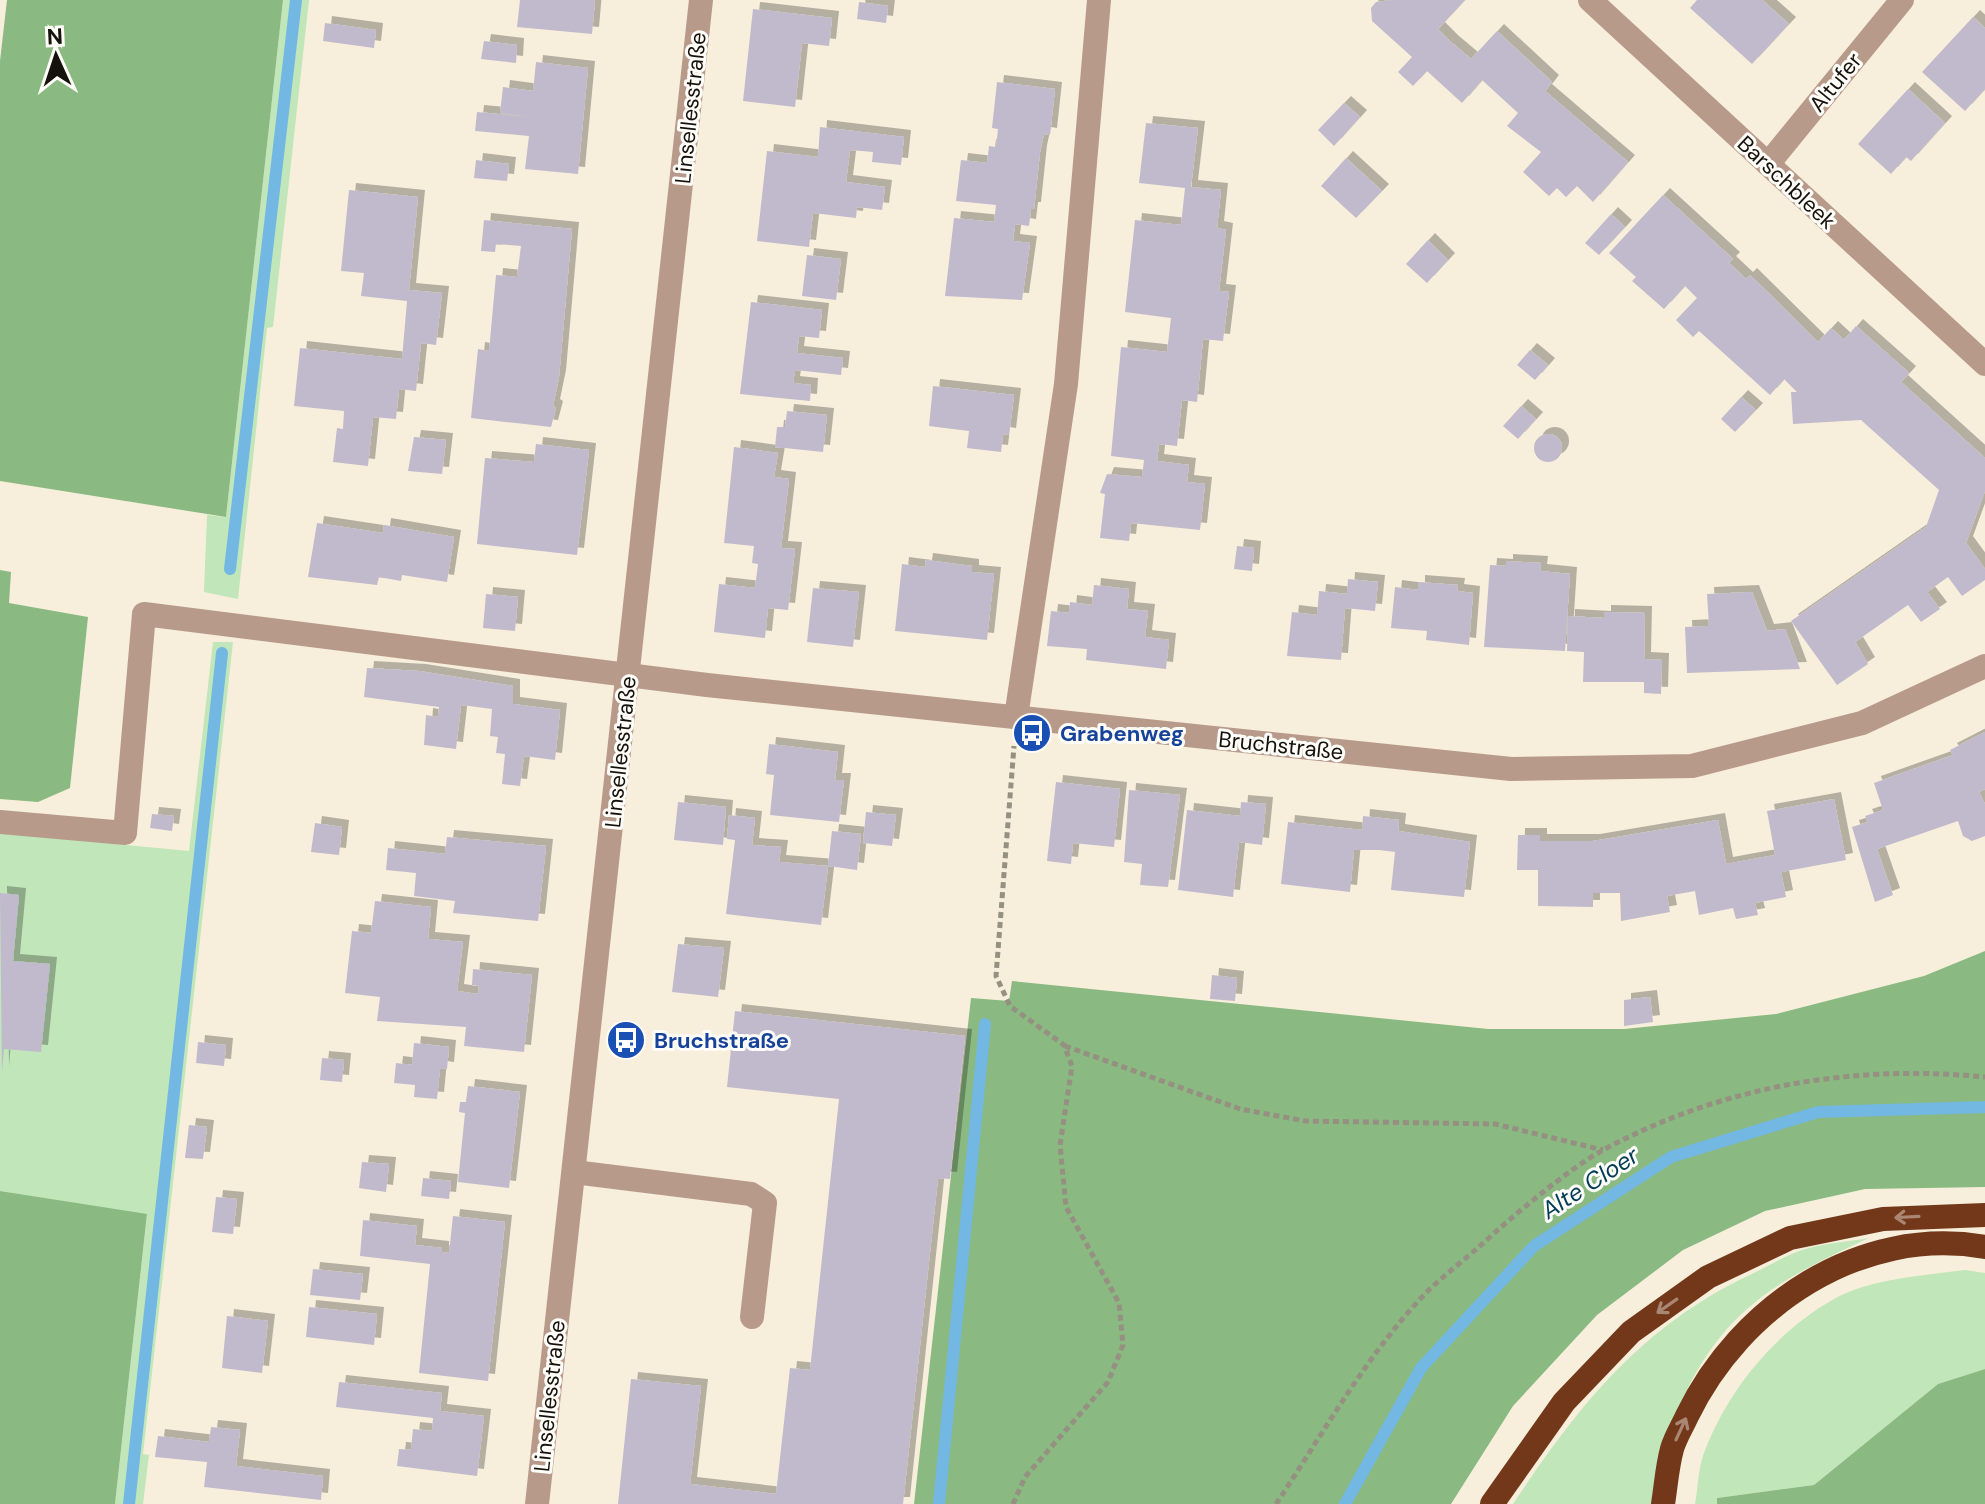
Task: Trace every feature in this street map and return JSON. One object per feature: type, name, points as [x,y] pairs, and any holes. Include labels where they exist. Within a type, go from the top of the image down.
[{"type":"highway","points":[[1492,1504],[1564,1402],[1631,1332],[1708,1277],[1790,1238],[1883,1219],[1985,1215]]},
{"type":"highway","points":[[1663,1504],[1672,1449],[1705,1379],[1762,1313],[1824,1271],[1898,1247],[1985,1247]]},
{"type":"street","name":"Linsellesstraße","points":[[537,1504],[701,0]]},
{"type":"street","points":[[1016,717],[1066,384],[1099,0]]},
{"type":"street","name":"Barschbleek","points":[[1590,0],[1985,364]]},
{"type":"street","name":"Altufer","points":[[1768,164],[1902,0]]},
{"type":"street","name":"Bruchstraße","points":[[0,822],[125,833],[144,614],[628,675],[1511,769],[1692,766],[1862,723],[1985,666]]},
{"type":"street","points":[[574,1172],[751,1194],[765,1203],[752,1317]]},
{"type":"path","points":[[1016,717],[996,976],[1010,1006],[1064,1045],[1240,1109],[1305,1121],[1495,1124],[1603,1150]]},
{"type":"path","points":[[1013,1504],[1025,1477],[1108,1382],[1123,1345],[1119,1303],[1066,1207],[1060,1145],[1072,1066],[1064,1045]]},
{"type":"path","points":[[1276,1504],[1367,1368],[1422,1297],[1504,1224],[1603,1150],[1685,1113],[1778,1084],[1861,1072],[1985,1077]]},
{"type":"green space","points":[[7,0],[283,0],[226,517],[0,481],[0,61]]},
{"type":"green space","points":[[283,0],[309,0],[273,327],[267,328],[238,599],[204,592],[207,515],[226,517]]},
{"type":"green space","points":[[0,570],[11,572],[9,603],[88,617],[70,788],[38,802],[0,799]]},
{"type":"green space","points":[[213,642],[233,642],[143,1454],[149,1455],[143,1504],[115,1504],[147,1215],[0,1191],[0,833],[189,851]]},
{"type":"green space","points":[[1985,951],[1985,1187],[1865,1189],[1765,1211],[1683,1250],[1597,1315],[1513,1406],[1451,1504],[914,1504],[971,998],[1009,1001],[1012,981],[1488,1029],[1624,1029],[1776,1014],[1924,976]]},
{"type":"green space","points":[[0,1191],[147,1214],[115,1504],[0,1504]]},
{"type":"green space","points":[[1869,1238],[1790,1278],[1747,1309],[1727,1329],[1695,1374],[1672,1424],[1651,1504],[1513,1504],[1590,1399],[1648,1341],[1681,1315],[1796,1252]]},
{"type":"green space","points":[[1965,1270],[1985,1273],[1985,1369],[1938,1384],[1814,1485],[1717,1498],[1717,1504],[1695,1504],[1703,1456],[1725,1409],[1755,1366],[1791,1329],[1834,1299],[1864,1286]]},
{"type":"green space","points":[[1985,1369],[1985,1504],[1717,1504],[1717,1498],[1814,1485],[1938,1384]]},
{"type":"building","points":[[520,0],[595,0],[592,34],[517,27]]},
{"type":"building","points":[[1465,0],[1438,29],[1452,43],[1471,59],[1497,31],[1552,82],[1545,91],[1628,162],[1593,202],[1577,186],[1566,197],[1557,188],[1549,196],[1523,172],[1541,152],[1507,126],[1518,113],[1482,80],[1462,103],[1427,71],[1413,86],[1398,72],[1412,57],[1372,21],[1371,8],[1376,2]]},
{"type":"building","points":[[1697,0],[1762,0],[1789,24],[1752,64],[1690,8]]},
{"type":"building","points":[[859,2],[888,6],[886,23],[857,19]]},
{"type":"building","points":[[753,9],[832,18],[829,46],[802,43],[795,107],[743,101]]},
{"type":"building","points":[[1973,17],[1985,28],[1985,89],[1965,111],[1922,72]]},
{"type":"building","points":[[325,23],[376,30],[374,48],[323,41]]},
{"type":"building","points":[[484,41],[517,45],[516,63],[481,59]]},
{"type":"building","points":[[536,62],[588,68],[578,174],[525,169],[529,136],[475,131],[477,112],[530,117],[500,113],[503,87],[533,91]]},
{"type":"building","points":[[997,82],[1055,89],[1050,135],[1044,134],[1029,226],[1015,224],[1013,241],[1030,243],[1022,300],[945,296],[954,218],[994,222],[996,205],[956,201],[961,160],[987,163],[989,146],[996,147],[998,129],[992,128]]},
{"type":"building","points":[[1908,89],[1945,123],[1911,161],[1906,157],[1891,174],[1858,144]]},
{"type":"building","points":[[1344,103],[1360,117],[1334,146],[1318,130]]},
{"type":"building","points":[[1146,123],[1198,128],[1191,187],[1221,190],[1217,228],[1226,230],[1219,291],[1229,292],[1223,341],[1203,339],[1197,402],[1182,400],[1177,446],[1159,444],[1157,461],[1189,465],[1187,482],[1205,484],[1200,530],[1131,523],[1129,541],[1100,538],[1105,494],[1100,493],[1107,474],[1142,477],[1144,460],[1111,456],[1121,347],[1167,352],[1171,318],[1125,312],[1135,220],[1181,225],[1185,188],[1139,183]]},
{"type":"building","points":[[820,127],[904,137],[901,165],[872,162],[873,152],[850,150],[846,182],[885,187],[882,210],[857,207],[856,218],[813,213],[809,247],[757,241],[767,151],[818,157]]},
{"type":"building","points":[[1346,158],[1382,191],[1356,218],[1321,186]]},
{"type":"building","points":[[476,160],[509,164],[507,181],[474,178]]},
{"type":"building","points":[[349,190],[418,197],[409,290],[442,293],[436,345],[421,343],[416,391],[399,389],[396,419],[373,417],[368,466],[333,462],[337,428],[343,429],[344,411],[294,406],[300,348],[402,359],[407,301],[361,296],[364,273],[341,271]]},
{"type":"building","points":[[1663,195],[1733,259],[1729,263],[1746,279],[1750,275],[1818,342],[1831,328],[1844,340],[1856,326],[1909,373],[1901,382],[1985,458],[1985,491],[1966,543],[1985,569],[1985,580],[1962,596],[1948,577],[1927,592],[1940,609],[1921,622],[1908,605],[1855,642],[1868,664],[1837,685],[1791,621],[1926,527],[1939,490],[1861,420],[1793,424],[1791,392],[1797,392],[1784,379],[1770,395],[1699,331],[1693,337],[1676,320],[1697,298],[1685,286],[1664,309],[1632,281],[1636,277],[1609,253]]},
{"type":"building","points":[[1611,214],[1625,227],[1599,255],[1585,243]]},
{"type":"building","points":[[484,220],[572,229],[559,377],[553,406],[556,408],[551,427],[471,418],[478,349],[489,351],[496,275],[517,277],[521,246],[496,244],[495,252],[481,251]]},
{"type":"building","points":[[1428,240],[1448,260],[1427,283],[1406,264]]},
{"type":"building","points":[[807,255],[841,259],[836,300],[802,296]]},
{"type":"building","points":[[751,302],[822,310],[819,338],[799,336],[797,353],[843,358],[841,375],[795,370],[793,383],[811,385],[810,401],[740,394]]},
{"type":"building","points":[[1530,350],[1548,365],[1535,380],[1517,365]]},
{"type":"building","points":[[933,386],[1014,395],[1009,435],[1003,434],[1001,452],[967,448],[969,431],[929,426]]},
{"type":"building","points":[[1741,397],[1756,410],[1735,432],[1721,419]]},
{"type":"building","points":[[1521,406],[1536,419],[1518,439],[1503,426]]},
{"type":"building","points":[[787,411],[827,415],[823,452],[775,447],[777,427],[785,427]]},
{"type":"building","points":[[1548,434],[1558,438],[1562,448],[1558,458],[1548,462],[1538,458],[1534,448],[1538,438]]},
{"type":"building","points":[[414,437],[446,440],[442,474],[408,471]]},
{"type":"building","points":[[536,444],[589,450],[577,555],[477,544],[485,458],[534,462]]},
{"type":"building","points":[[734,447],[778,453],[774,477],[789,479],[781,548],[795,549],[788,610],[768,608],[765,638],[714,632],[719,584],[755,588],[758,564],[752,563],[754,546],[724,543]]},
{"type":"building","points":[[317,523],[383,533],[384,525],[454,537],[447,582],[402,575],[401,581],[379,577],[377,585],[308,577]]},
{"type":"building","points":[[1237,546],[1254,548],[1252,571],[1234,569]]},
{"type":"building","points":[[926,560],[972,566],[972,572],[994,574],[987,640],[895,631],[902,564],[925,567]]},
{"type":"building","points":[[1506,561],[1541,563],[1540,571],[1570,574],[1565,651],[1484,647],[1490,565],[1506,566]]},
{"type":"building","points":[[1348,579],[1378,582],[1375,611],[1345,608],[1341,660],[1287,656],[1292,612],[1317,615],[1319,591],[1347,594]]},
{"type":"building","points":[[1418,582],[1458,585],[1457,591],[1473,593],[1469,645],[1426,640],[1427,631],[1391,628],[1395,587],[1418,590]]},
{"type":"building","points":[[1094,585],[1129,589],[1127,609],[1148,611],[1145,637],[1169,640],[1166,669],[1086,660],[1087,649],[1047,646],[1051,611],[1069,613],[1070,602],[1092,605]]},
{"type":"building","points":[[813,588],[859,592],[853,647],[807,642]]},
{"type":"building","points":[[1752,592],[1767,631],[1785,629],[1800,669],[1687,673],[1685,627],[1709,626],[1707,594]]},
{"type":"building","points":[[486,594],[518,597],[515,631],[483,628]]},
{"type":"building","points":[[1604,612],[1645,613],[1644,659],[1662,660],[1661,694],[1644,693],[1644,682],[1583,682],[1584,652],[1567,651],[1568,616],[1604,618]]},
{"type":"building","points":[[367,668],[419,671],[513,686],[513,704],[560,710],[555,760],[524,756],[520,786],[502,784],[505,754],[496,753],[498,737],[490,736],[492,709],[461,705],[456,749],[424,745],[426,715],[438,717],[439,707],[364,697]]},
{"type":"building","points":[[1985,732],[1985,789],[1979,792],[1985,804],[1985,836],[1972,841],[1963,836],[1958,821],[1877,849],[1893,895],[1875,902],[1852,827],[1868,822],[1865,816],[1883,810],[1874,783],[1953,755],[1950,750]]},
{"type":"building","points":[[769,744],[838,752],[835,780],[844,780],[839,822],[770,815],[774,775],[766,774]]},
{"type":"building","points":[[1056,782],[1120,789],[1114,847],[1073,843],[1071,864],[1047,861]]},
{"type":"building","points":[[1129,790],[1180,795],[1168,887],[1140,885],[1142,864],[1124,862]]},
{"type":"building","points":[[1834,799],[1846,860],[1781,872],[1786,897],[1755,903],[1758,915],[1736,919],[1733,908],[1699,915],[1695,891],[1667,896],[1670,912],[1621,921],[1620,893],[1593,893],[1593,907],[1538,906],[1538,870],[1517,870],[1518,835],[1540,835],[1540,841],[1593,841],[1718,820],[1726,864],[1775,855],[1767,811]]},
{"type":"building","points":[[678,802],[726,807],[723,845],[674,840]]},
{"type":"building","points":[[1241,802],[1266,804],[1262,845],[1239,842],[1233,897],[1178,890],[1187,810],[1240,816]]},
{"type":"building","points":[[866,812],[896,815],[892,846],[863,843]]},
{"type":"building","points":[[152,814],[174,816],[172,831],[150,828]]},
{"type":"building","points":[[729,815],[755,818],[752,845],[781,847],[779,862],[828,866],[821,925],[726,914],[735,840],[727,839]]},
{"type":"building","points":[[1363,816],[1399,820],[1398,831],[1470,842],[1464,897],[1391,890],[1395,852],[1379,850],[1354,850],[1350,892],[1281,884],[1288,822],[1362,830]]},
{"type":"building","points":[[315,823],[342,827],[339,855],[311,852]]},
{"type":"building","points":[[832,831],[861,834],[857,870],[828,866]]},
{"type":"building","points":[[447,837],[546,846],[538,921],[453,913],[455,901],[414,896],[416,873],[386,870],[388,848],[445,854]]},
{"type":"building","points":[[0,893],[19,895],[13,961],[50,964],[41,1052],[4,1049],[2,1073]]},
{"type":"building","points":[[375,901],[431,907],[428,939],[463,942],[457,991],[478,994],[479,986],[472,985],[473,969],[532,975],[524,1052],[464,1046],[466,1027],[377,1021],[380,997],[345,993],[352,931],[371,933]]},
{"type":"building","points":[[678,944],[724,948],[718,997],[672,992]]},
{"type":"building","points":[[1212,975],[1237,978],[1235,1001],[1210,999]]},
{"type":"building","points":[[1650,997],[1653,1022],[1624,1026],[1624,1000]]},
{"type":"building","points":[[735,1011],[965,1036],[950,1179],[938,1178],[903,1504],[618,1504],[631,1379],[701,1386],[690,1484],[776,1494],[790,1368],[810,1370],[839,1099],[727,1087]]},
{"type":"building","points":[[198,1042],[226,1045],[224,1066],[196,1063]]},
{"type":"building","points":[[414,1043],[449,1047],[447,1069],[440,1068],[437,1099],[414,1097],[415,1085],[394,1083],[396,1063],[412,1065]]},
{"type":"building","points":[[322,1058],[344,1060],[342,1082],[320,1080]]},
{"type":"building","points":[[468,1086],[520,1092],[509,1188],[458,1182],[465,1113],[459,1112],[460,1102],[466,1102]]},
{"type":"building","points":[[189,1125],[207,1127],[203,1159],[185,1158]]},
{"type":"building","points":[[362,1162],[389,1164],[386,1192],[359,1188]]},
{"type":"building","points":[[423,1178],[451,1181],[449,1199],[421,1196]]},
{"type":"building","points":[[216,1197],[237,1199],[233,1234],[212,1232]]},
{"type":"building","points":[[453,1216],[505,1222],[488,1381],[419,1373],[430,1264],[360,1256],[363,1220],[417,1226],[415,1245],[442,1248],[442,1252],[449,1253]]},
{"type":"building","points":[[313,1269],[363,1274],[360,1300],[310,1295]]},
{"type":"building","points":[[309,1307],[377,1314],[374,1345],[306,1337]]},
{"type":"building","points":[[227,1316],[268,1321],[262,1373],[222,1368]]},
{"type":"building","points":[[339,1382],[442,1393],[440,1411],[484,1416],[477,1476],[397,1466],[399,1449],[411,1450],[413,1429],[432,1431],[433,1418],[336,1407]]},
{"type":"building","points":[[211,1427],[240,1430],[236,1466],[323,1476],[321,1500],[204,1487],[207,1462],[155,1457],[158,1436],[209,1442]]},
{"type":"waterway","points":[[230,569],[296,0]]},
{"type":"waterway","points":[[129,1504],[222,653]]},
{"type":"waterway","points":[[939,1504],[985,1024]]},
{"type":"waterway","name":"Alte Cloer","points":[[1345,1504],[1421,1368],[1534,1246],[1671,1157],[1818,1112],[1985,1107]]},
{"type":"place","name":"Grabenweg","points":[[1032,733]]},
{"type":"place","name":"Bruchstraße","points":[[626,1040]]}]
